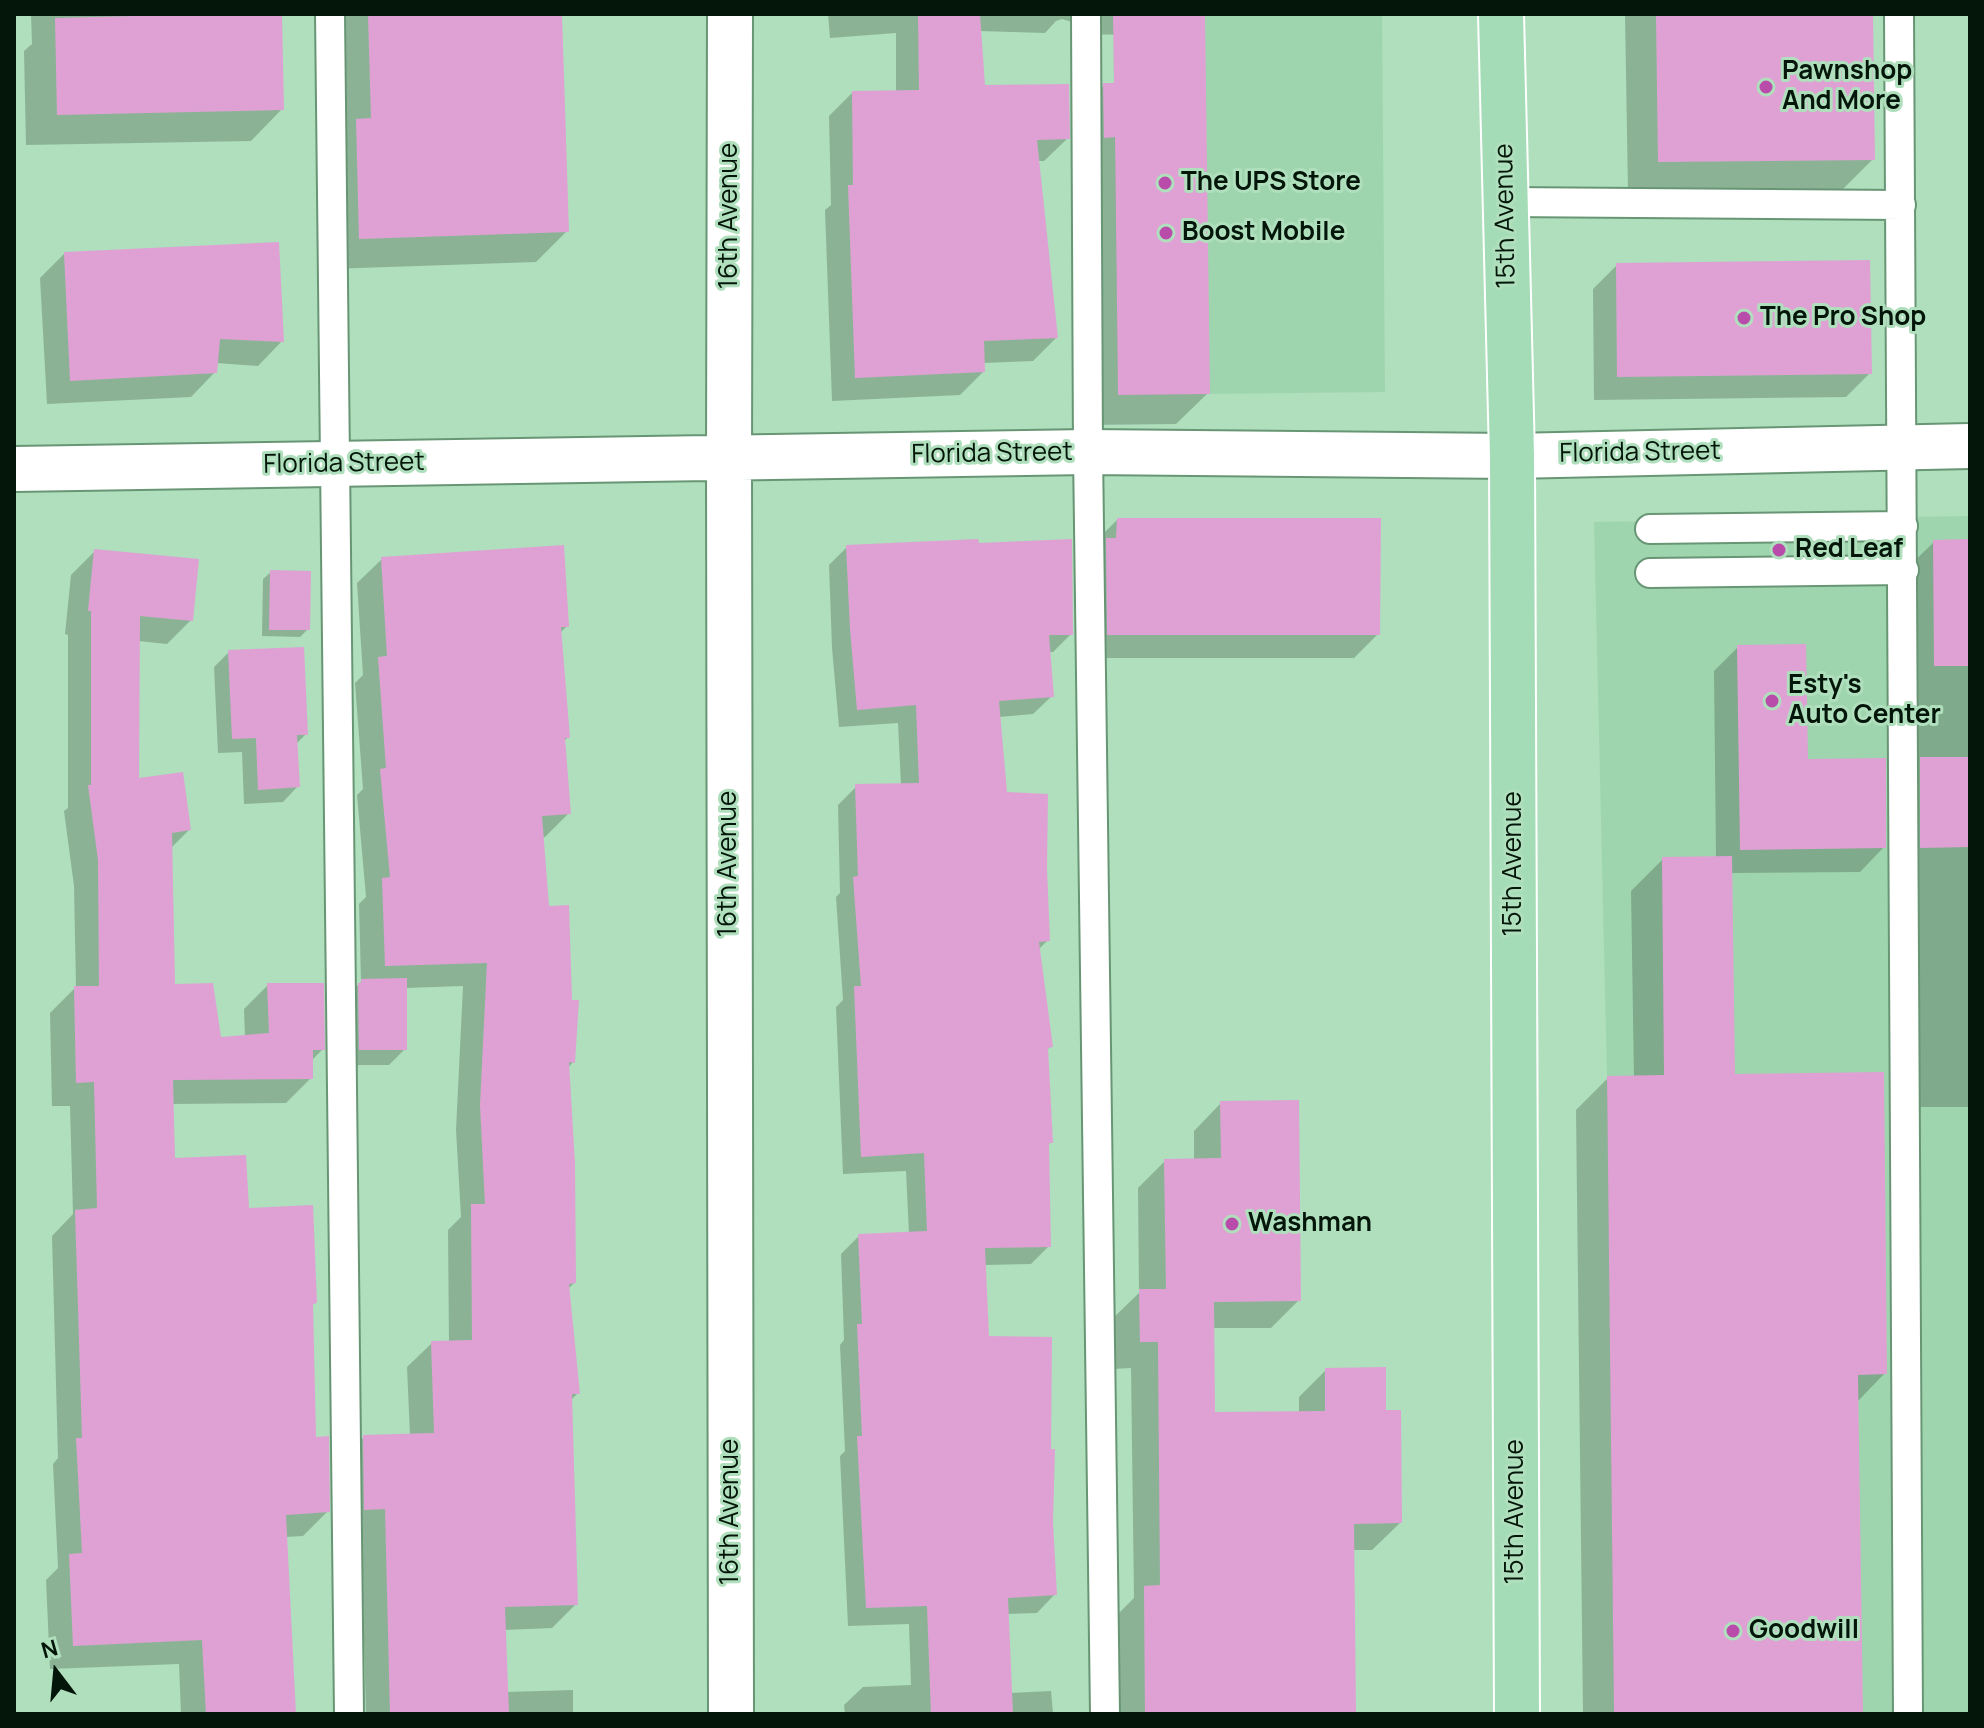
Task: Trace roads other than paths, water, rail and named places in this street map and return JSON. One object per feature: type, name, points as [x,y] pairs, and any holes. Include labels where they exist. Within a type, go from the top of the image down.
[{"type":"main road","name":"15th Avenue","points":[[1501,14],[1512,456],[1517,1714]]},
{"type":"street","name":"16th Avenue","points":[[730,14],[731,1714]]},
{"type":"street","name":"Florida Street","points":[[14,469],[1088,452],[1512,456],[1970,446]]},
{"type":"lane","points":[[330,14],[349,1714]]},
{"type":"lane","points":[[1086,14],[1088,452],[1105,1714]]},
{"type":"lane","points":[[1899,14],[1908,1714]]},
{"type":"lane","points":[[1506,202],[1901,205]]},
{"type":"lane","points":[[1650,529],[1903,526]]},
{"type":"lane","points":[[1650,573],[1904,570]]},
{"type":"place","name":"Pawnshop And More","points":[[1766,87]]},
{"type":"place","name":"The UPS Store","points":[[1165,183]]},
{"type":"place","name":"Boost Mobile","points":[[1166,233]]},
{"type":"place","name":"The Pro Shop","points":[[1744,318]]},
{"type":"place","name":"Red Leaf","points":[[1779,550]]},
{"type":"place","name":"Esty's Auto Center","points":[[1772,701]]},
{"type":"place","name":"Washman","points":[[1232,1224]]},
{"type":"place","name":"Goodwill","points":[[1733,1631]]}]
